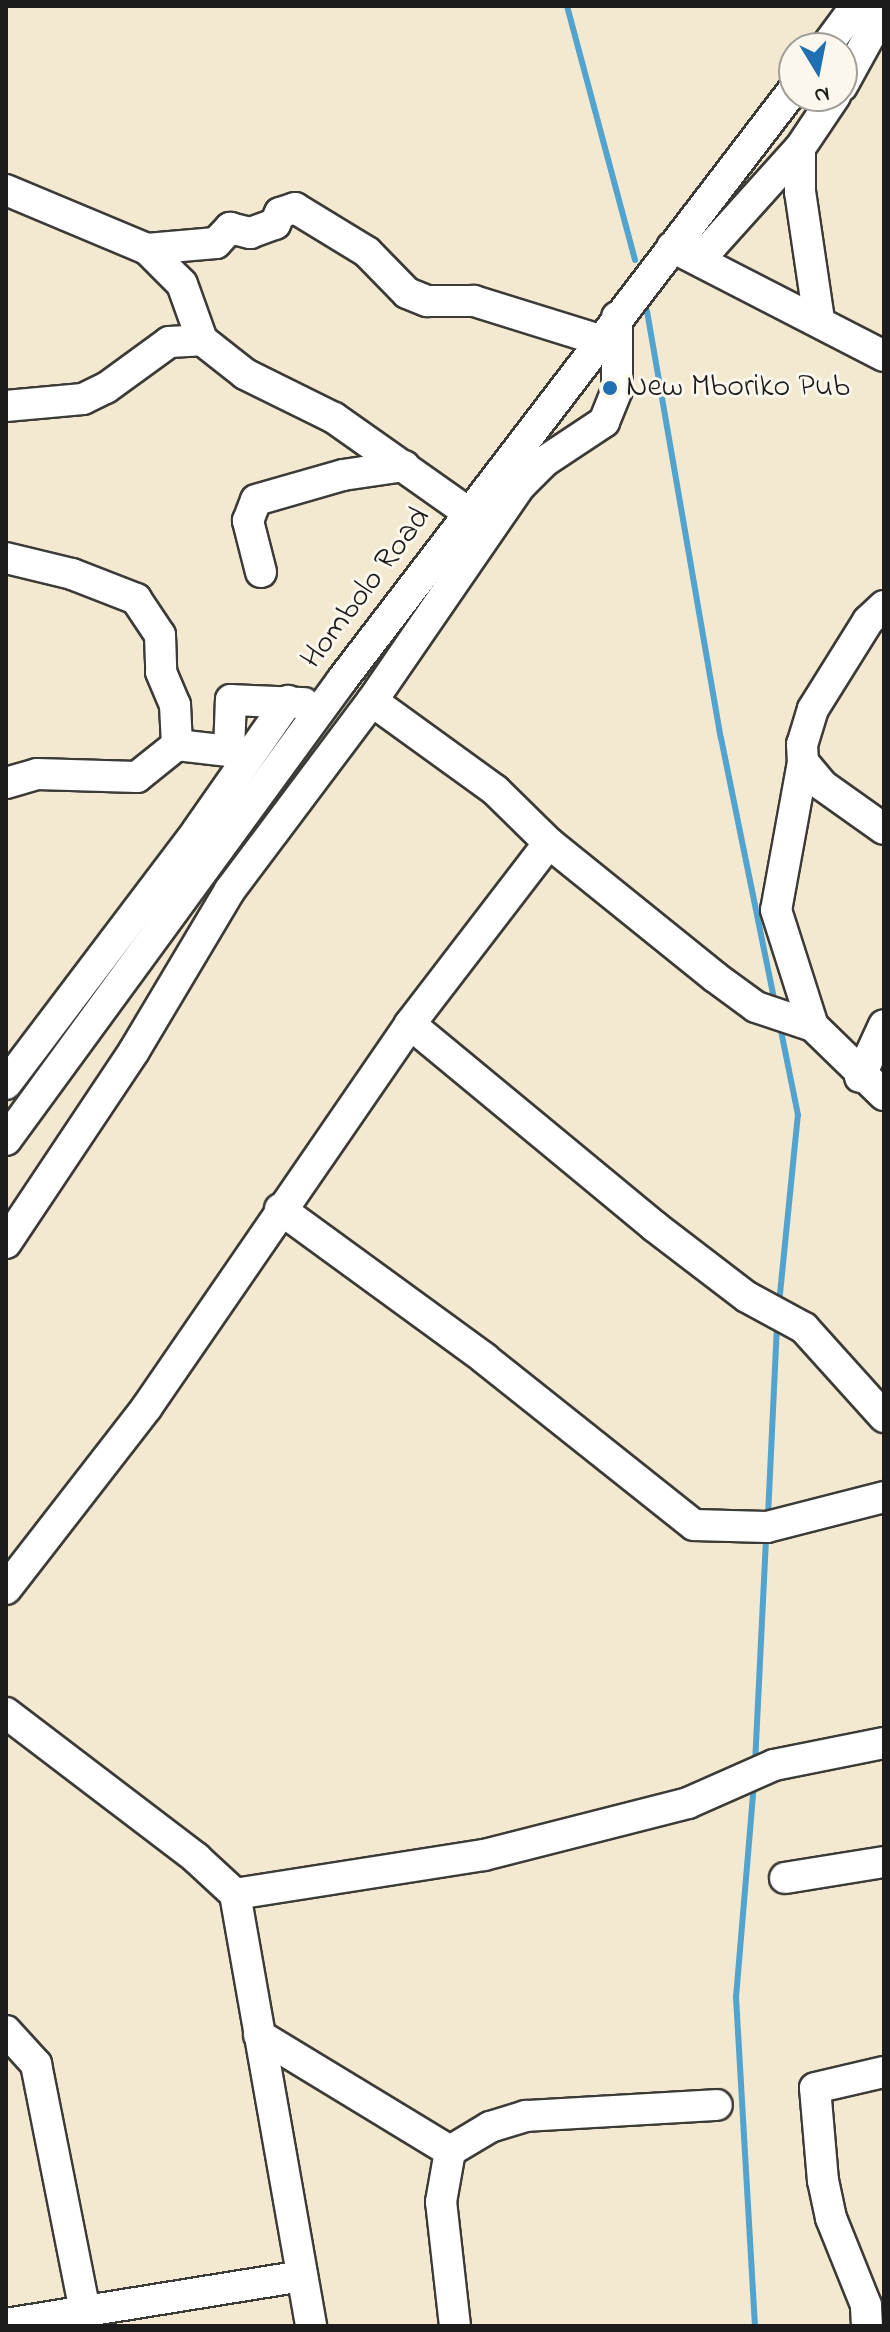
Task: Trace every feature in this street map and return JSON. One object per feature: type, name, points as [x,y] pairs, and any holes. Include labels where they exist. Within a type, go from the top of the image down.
[{"type":"street","points":[[837,32],[856,6]]},
{"type":"street","points":[[858,57],[884,10]]},
{"type":"street","name":"Hombolo Road","points":[[6,1140],[324,705],[608,328],[685,254],[779,112]]},
{"type":"street","points":[[824,112],[800,148],[685,254],[884,356]]},
{"type":"street","points":[[800,148],[800,192],[819,320]]},
{"type":"street","points":[[6,190],[147,249],[182,284],[202,340],[245,374],[322,410],[470,514]]},
{"type":"street","points":[[6,1243],[134,1051],[230,890],[372,701],[520,486],[545,461],[604,422],[617,390],[608,328],[474,301],[427,301],[407,293],[367,252],[295,208],[280,213],[275,224],[250,233],[230,228],[216,243],[147,249]]},
{"type":"street","points":[[6,406],[83,399],[106,388],[169,342],[202,340]]},
{"type":"street","points":[[261,572],[248,521],[256,500],[343,475],[404,466]]},
{"type":"street","points":[[6,558],[72,574],[136,599],[160,635],[161,672],[175,705],[177,745]]},
{"type":"street","points":[[801,1021],[776,910],[813,709],[868,621],[884,606]]},
{"type":"street","points":[[6,783],[68,773],[137,777],[177,745],[229,751],[231,700],[324,705]]},
{"type":"street","points":[[6,1084],[211,812],[288,701]]},
{"type":"street","points":[[372,701],[495,790],[549,843],[756,1007],[801,1021],[872,1086]]},
{"type":"street","points":[[803,762],[822,785],[884,829]]},
{"type":"street","points":[[6,1589],[147,1407],[280,1209],[410,1024],[549,843]]},
{"type":"street","points":[[410,1024],[747,1297],[804,1328],[884,1417]]},
{"type":"street","points":[[872,1086],[884,1025]]},
{"type":"street","points":[[280,1209],[484,1358],[694,1525],[767,1527],[828,1515],[883,1495]]},
{"type":"street","points":[[6,1713],[196,1858],[235,1894],[311,2326]]},
{"type":"street","points":[[235,1894],[484,1855],[688,1803],[774,1765],[884,1743]]},
{"type":"street","points":[[785,1878],[884,1862]]},
{"type":"street","points":[[6,2031],[36,2064],[87,2319]]},
{"type":"street","points":[[259,2035],[450,2151]]},
{"type":"street","points":[[872,2310],[831,2218],[817,2141],[815,2088],[884,2072]]},
{"type":"street","points":[[455,2326],[441,2202],[450,2151],[490,2127],[526,2116],[717,2105]]},
{"type":"street","points":[[6,2324],[87,2319],[302,2276]]},
{"type":"waterway","points":[[567,6],[635,260]]},
{"type":"waterway","points":[[647,311],[721,738],[775,1004]]},
{"type":"waterway","points":[[779,1304],[798,1115],[780,1026]]},
{"type":"waterway","points":[[768,1516],[777,1324]]},
{"type":"waterway","points":[[755,1764],[766,1535]]},
{"type":"waterway","points":[[754,1783],[736,1997],[755,2326]]},
{"type":"place","name":"New Mboriko Pub","points":[[610,388]]}]
